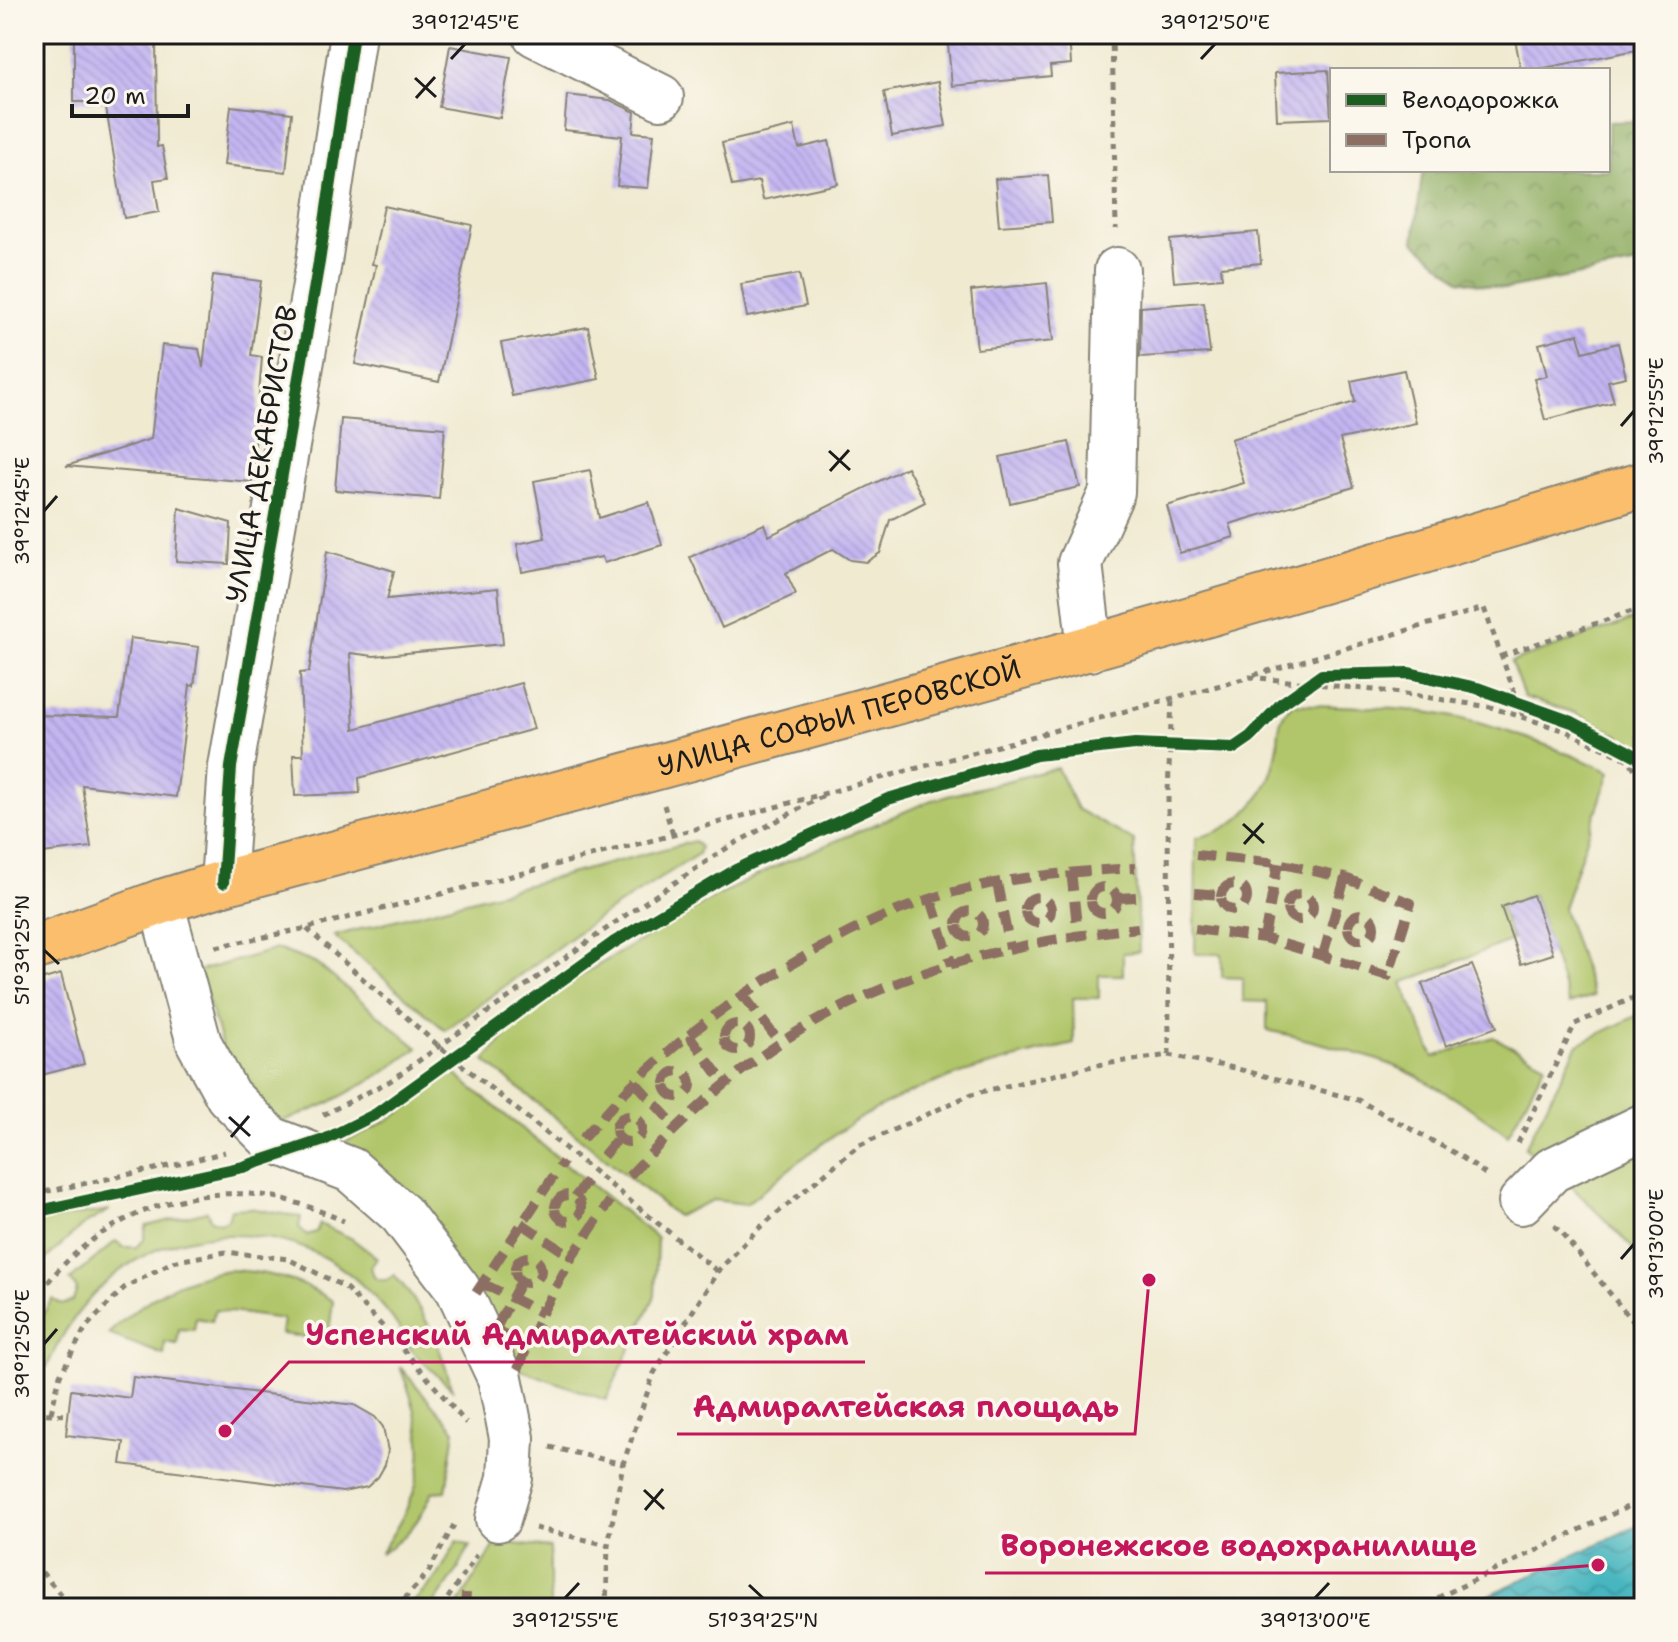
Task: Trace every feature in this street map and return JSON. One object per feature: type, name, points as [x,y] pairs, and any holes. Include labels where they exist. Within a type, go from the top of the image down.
[{"type":"main road","name":"УЛИЦА СОФЬИ ПЕРОВСКОЙ","points":[[34,948],[223,883],[652,770],[1090,649],[1644,484]]},
{"type":"street","name":"УЛИЦА ДЕКАБРИСТОВ","points":[[223,883],[231,767],[319,262],[353,34]]},
{"type":"street","points":[[535,34],[661,97]]},
{"type":"street","points":[[1090,649],[1080,563],[1112,492],[1117,270]]},
{"type":"street","points":[[161,902],[199,1043],[228,1096],[271,1139],[351,1170],[401,1214],[458,1289],[500,1378],[512,1438],[510,1478],[479,1516]]},
{"type":"street","points":[[1510,1193],[1644,1126]]},
{"type":"path","points":[[1112,34],[1117,270]]},
{"type":"path","points":[[1501,656],[1644,607]]},
{"type":"path","points":[[175,955],[307,928],[673,835],[1172,699],[1484,608],[1523,717]]},
{"type":"path","points":[[1290,697],[1322,675],[1351,674]]},
{"type":"path","points":[[1250,677],[1490,707],[1566,731],[1629,760],[1644,783]]},
{"type":"path","points":[[1491,693],[1572,722],[1644,760]]},
{"type":"path","points":[[1169,1055],[1164,745],[1172,699]]},
{"type":"path","points":[[1164,745],[1186,746]]},
{"type":"path","points":[[34,1194],[184,1163],[271,1139],[390,1081],[730,846],[838,788]]},
{"type":"path","points":[[307,928],[441,1048],[718,1271]]},
{"type":"path","points":[[1510,1193],[1575,1024],[1644,993]]},
{"type":"path","points":[[442,1067],[467,1049]]},
{"type":"path","points":[[606,1608],[608,1545],[623,1464],[654,1373],[718,1271],[758,1229],[858,1146],[972,1094],[1097,1065],[1169,1055],[1234,1068],[1358,1100],[1460,1156],[1561,1232],[1642,1329],[1644,1336]]},
{"type":"path","points":[[34,1302],[44,1286],[73,1255],[107,1229],[145,1210],[185,1199],[226,1194],[269,1196],[310,1206],[349,1223]]},
{"type":"path","points":[[51,1413],[60,1375],[86,1327],[124,1288],[172,1262],[226,1252],[288,1259],[345,1287],[473,1431],[471,1417]]},
{"type":"path","points":[[34,1413],[68,1415]]},
{"type":"path","points":[[512,1438],[623,1464]]},
{"type":"path","points":[[1416,1608],[1644,1499]]},
{"type":"path","points":[[396,1608],[428,1573],[445,1544],[479,1516]]},
{"type":"path","points":[[441,1608],[463,1578],[479,1516]]},
{"type":"path","points":[[34,1563],[50,1586],[72,1608]]},
{"type":"green space","points":[[1644,121],[1644,263],[1506,289],[1459,280],[1414,241],[1424,172],[1610,172],[1610,122]]},
{"type":"green space","points":[[1644,616],[1644,748],[1573,712],[1524,697],[1511,662]]},
{"type":"green space","points":[[1292,704],[1397,709],[1458,718],[1535,741],[1610,772],[1563,908],[1593,996],[1569,1004],[1533,895],[1501,907],[1512,940],[1402,983],[1434,1057],[1493,1037],[1545,1064],[1508,1135],[1452,1096],[1392,1065],[1267,1030],[1267,1002],[1243,1001],[1243,978],[1222,977],[1222,954],[1195,954],[1196,838],[1227,827],[1251,808],[1260,796],[1273,767],[1281,720]]},
{"type":"green space","points":[[1057,768],[1077,809],[1134,841],[1139,952],[1123,953],[1123,975],[1099,975],[1099,998],[1073,998],[1074,1044],[961,1074],[906,1095],[840,1131],[746,1204],[713,1200],[677,1216],[485,1061],[504,1037],[571,981],[710,900],[770,869],[932,800]]},
{"type":"green space","points":[[694,841],[700,847],[698,854],[592,922],[445,1030],[334,936]]},
{"type":"green space","points":[[277,949],[317,964],[418,1048],[382,1074],[329,1103],[285,1121],[269,1116],[229,1068],[199,971]]},
{"type":"green space","points":[[1644,1012],[1644,1116],[1543,1161],[1525,1148],[1578,1044]]},
{"type":"green space","points":[[451,1071],[657,1238],[655,1296],[606,1400],[507,1365],[335,1146],[397,1114]]},
{"type":"green space","points":[[1644,1138],[1644,1265],[1630,1245],[1563,1178]]},
{"type":"green space","points":[[250,1208],[301,1217],[299,1227],[307,1235],[316,1232],[320,1224],[351,1238],[377,1258],[371,1267],[374,1277],[384,1280],[394,1275],[423,1314],[443,1358],[452,1389],[409,1347],[388,1312],[352,1276],[331,1261],[283,1242],[232,1235],[180,1242],[138,1259],[90,1298],[66,1331],[47,1367],[34,1363],[34,1329],[52,1299],[62,1305],[73,1301],[77,1289],[70,1280],[116,1241],[123,1247],[136,1247],[144,1240],[146,1226],[207,1211],[211,1220],[220,1223],[228,1219],[231,1209]]},
{"type":"green space","points":[[110,1210],[82,1226],[34,1270],[34,1222]]},
{"type":"green space","points":[[228,1270],[283,1278],[333,1301],[328,1340],[281,1334],[283,1319],[215,1310],[212,1321],[196,1318],[194,1330],[179,1329],[177,1344],[165,1342],[164,1355],[108,1334],[135,1310],[163,1292],[193,1279]]},
{"type":"green space","points":[[400,1367],[455,1430],[446,1491],[432,1492],[412,1527],[380,1553],[408,1505],[420,1463],[417,1419]]},
{"type":"green space","points":[[457,1541],[470,1546],[431,1608],[408,1608],[438,1576]]},
{"type":"green space","points":[[497,1542],[550,1548],[550,1608],[456,1608]]},
{"type":"water","points":[[1644,1522],[1644,1608],[1462,1608]]},
{"type":"building","points":[[74,34],[156,34],[157,147],[162,146],[168,178],[154,180],[159,212],[124,218],[105,102],[74,102]]},
{"type":"building","points":[[947,34],[1069,34],[1071,64],[1050,66],[1051,76],[952,86]]},
{"type":"building","points":[[1514,34],[1641,34],[1642,49],[1544,68],[1521,68]]},
{"type":"building","points":[[450,46],[511,57],[500,118],[439,107]]},
{"type":"building","points":[[1328,70],[1330,118],[1277,120],[1275,73]]},
{"type":"building","points":[[938,82],[946,126],[892,136],[884,92]]},
{"type":"building","points":[[567,95],[610,100],[635,112],[633,132],[654,134],[648,188],[617,186],[622,136],[564,130]]},
{"type":"building","points":[[231,106],[292,113],[286,172],[224,165]]},
{"type":"building","points":[[794,126],[799,148],[829,141],[838,184],[763,200],[759,181],[732,186],[722,143]]},
{"type":"building","points":[[1048,175],[1052,222],[999,226],[995,179]]},
{"type":"building","points":[[384,206],[472,225],[439,382],[355,364],[376,265],[372,264]]},
{"type":"building","points":[[1258,232],[1261,263],[1221,267],[1222,278],[1174,282],[1170,240]]},
{"type":"building","points":[[799,274],[806,306],[747,317],[741,284]]},
{"type":"building","points":[[213,275],[261,281],[251,355],[262,357],[252,482],[66,466],[151,439],[162,345],[199,349],[203,368]]},
{"type":"building","points":[[1047,283],[1053,341],[977,349],[971,291]]},
{"type":"building","points":[[1204,302],[1210,353],[1140,357],[1141,307]]},
{"type":"building","points":[[588,327],[599,379],[512,396],[501,343]]},
{"type":"building","points":[[1578,334],[1583,352],[1618,343],[1626,377],[1608,381],[1614,402],[1545,420],[1534,379],[1547,376],[1539,344]]},
{"type":"building","points":[[1404,370],[1416,423],[1340,439],[1354,487],[1230,524],[1234,537],[1180,553],[1167,506],[1244,483],[1231,439],[1355,402],[1351,381]]},
{"type":"building","points":[[341,419],[445,428],[439,499],[335,490]]},
{"type":"building","points":[[1069,442],[1080,487],[1010,503],[1000,457]]},
{"type":"building","points":[[907,467],[925,502],[890,520],[880,553],[866,562],[850,560],[833,549],[786,573],[796,594],[722,628],[690,557],[764,524],[769,536]]},
{"type":"building","points":[[590,470],[599,518],[649,502],[662,545],[604,563],[602,557],[522,572],[517,544],[545,538],[534,481]]},
{"type":"building","points":[[179,508],[231,523],[229,564],[176,561]]},
{"type":"building","points":[[327,551],[394,571],[387,599],[498,588],[503,644],[374,656],[350,653],[354,729],[521,683],[534,729],[359,778],[360,793],[295,796],[293,755],[303,755],[300,673],[309,672]]},
{"type":"building","points":[[130,638],[199,647],[194,686],[190,685],[176,797],[82,785],[91,847],[34,854],[34,715],[119,717]]},
{"type":"building","points":[[1533,895],[1553,954],[1521,964],[1501,907]]},
{"type":"building","points":[[1472,965],[1497,1027],[1446,1046],[1422,984]]},
{"type":"building","points":[[61,974],[84,1064],[34,1077],[34,982]]},
{"type":"building","points":[[133,1377],[354,1405],[375,1417],[383,1427],[388,1451],[385,1465],[367,1487],[343,1492],[121,1464],[124,1442],[66,1435],[71,1390],[130,1398]]},
{"type":"marked path","points":[[1195,929],[1264,938],[1388,976],[1411,903],[1345,878],[1278,863],[1196,855]]},
{"type":"marked path","points":[[1264,938],[1278,863]]},
{"type":"marked path","points":[[582,1139],[636,1081],[700,1026],[774,975],[853,931],[930,899],[980,886],[1057,874],[1135,868]]},
{"type":"marked path","points":[[1071,871],[1078,934]]},
{"type":"marked path","points":[[1323,955],[1345,878]]},
{"type":"marked path","points":[[997,883],[1010,948]]},
{"type":"marked path","points":[[1234,884],[1243,888],[1247,897],[1243,906],[1234,910],[1225,906],[1221,897],[1225,888],[1234,884]]},
{"type":"marked path","points":[[1104,887],[1113,891],[1117,900],[1113,909],[1104,913],[1095,909],[1091,900],[1095,891],[1104,887]]},
{"type":"marked path","points":[[1195,893],[1221,895]]},
{"type":"marked path","points":[[1300,894],[1309,898],[1313,907],[1309,916],[1300,920],[1291,916],[1287,907],[1291,898],[1300,894]]},
{"type":"marked path","points":[[1038,897],[1047,901],[1051,910],[1047,919],[1038,923],[1029,919],[1025,910],[1029,901],[1038,897]]},
{"type":"marked path","points":[[1118,898],[1136,897]]},
{"type":"marked path","points":[[931,899],[952,965]]},
{"type":"marked path","points":[[970,911],[979,915],[983,924],[979,933],[970,937],[961,933],[957,924],[961,915],[970,911]]},
{"type":"marked path","points":[[1361,914],[1370,918],[1374,927],[1370,936],[1361,940],[1352,936],[1348,927],[1352,918],[1361,914]]},
{"type":"marked path","points":[[629,1176],[682,1123],[739,1073],[820,1018],[863,997],[907,979],[998,952],[1138,928]]},
{"type":"marked path","points":[[744,996],[780,1043]]},
{"type":"marked path","points":[[737,1024],[746,1028],[750,1037],[746,1046],[737,1050],[728,1046],[724,1037],[728,1028],[737,1024]]},
{"type":"marked path","points":[[689,1035],[725,1084]]},
{"type":"marked path","points":[[678,1071],[687,1075],[691,1084],[687,1093],[678,1097],[669,1093],[665,1084],[669,1075],[678,1071]]},
{"type":"marked path","points":[[635,1082],[676,1127]]},
{"type":"marked path","points":[[629,1116],[638,1120],[642,1129],[638,1138],[629,1142],[620,1138],[616,1129],[620,1120],[629,1116]]},
{"type":"marked path","points":[[603,1156],[619,1137]]},
{"type":"marked path","points":[[476,1293],[563,1162]]},
{"type":"marked path","points":[[575,1197],[587,1181]]},
{"type":"marked path","points":[[568,1195],[577,1199],[581,1208],[577,1217],[568,1221],[559,1217],[555,1208],[559,1199],[568,1195]]},
{"type":"marked path","points":[[518,1369],[542,1313],[572,1257],[610,1201]]},
{"type":"marked path","points":[[521,1223],[572,1257]]},
{"type":"marked path","points":[[528,1257],[537,1261],[541,1270],[537,1279],[528,1283],[519,1279],[515,1270],[519,1261],[528,1257]]},
{"type":"marked path","points":[[521,1281],[495,1330],[528,1345]]},
{"type":"marked path","points":[[482,1283],[542,1313]]},
{"type":"marked path","points":[[465,1608],[466,1593]]},
{"type":"cycle path","points":[[223,883],[231,767],[319,262],[353,34]]},
{"type":"cycle path","points":[[34,1212],[243,1167],[324,1140],[376,1114],[613,943],[736,870],[888,799],[1036,755],[1135,744],[1234,748],[1250,737],[1281,704],[1322,675],[1409,673],[1477,688],[1572,722],[1644,760]]},
{"type":"place","name":"Адмиралтейская площадь","points":[[1149,1280]]},
{"type":"place","name":"Успенский Адмиралтейский храм","points":[[225,1431]]},
{"type":"place","name":"Воронежское водохранилище","points":[[1598,1565]]}]
